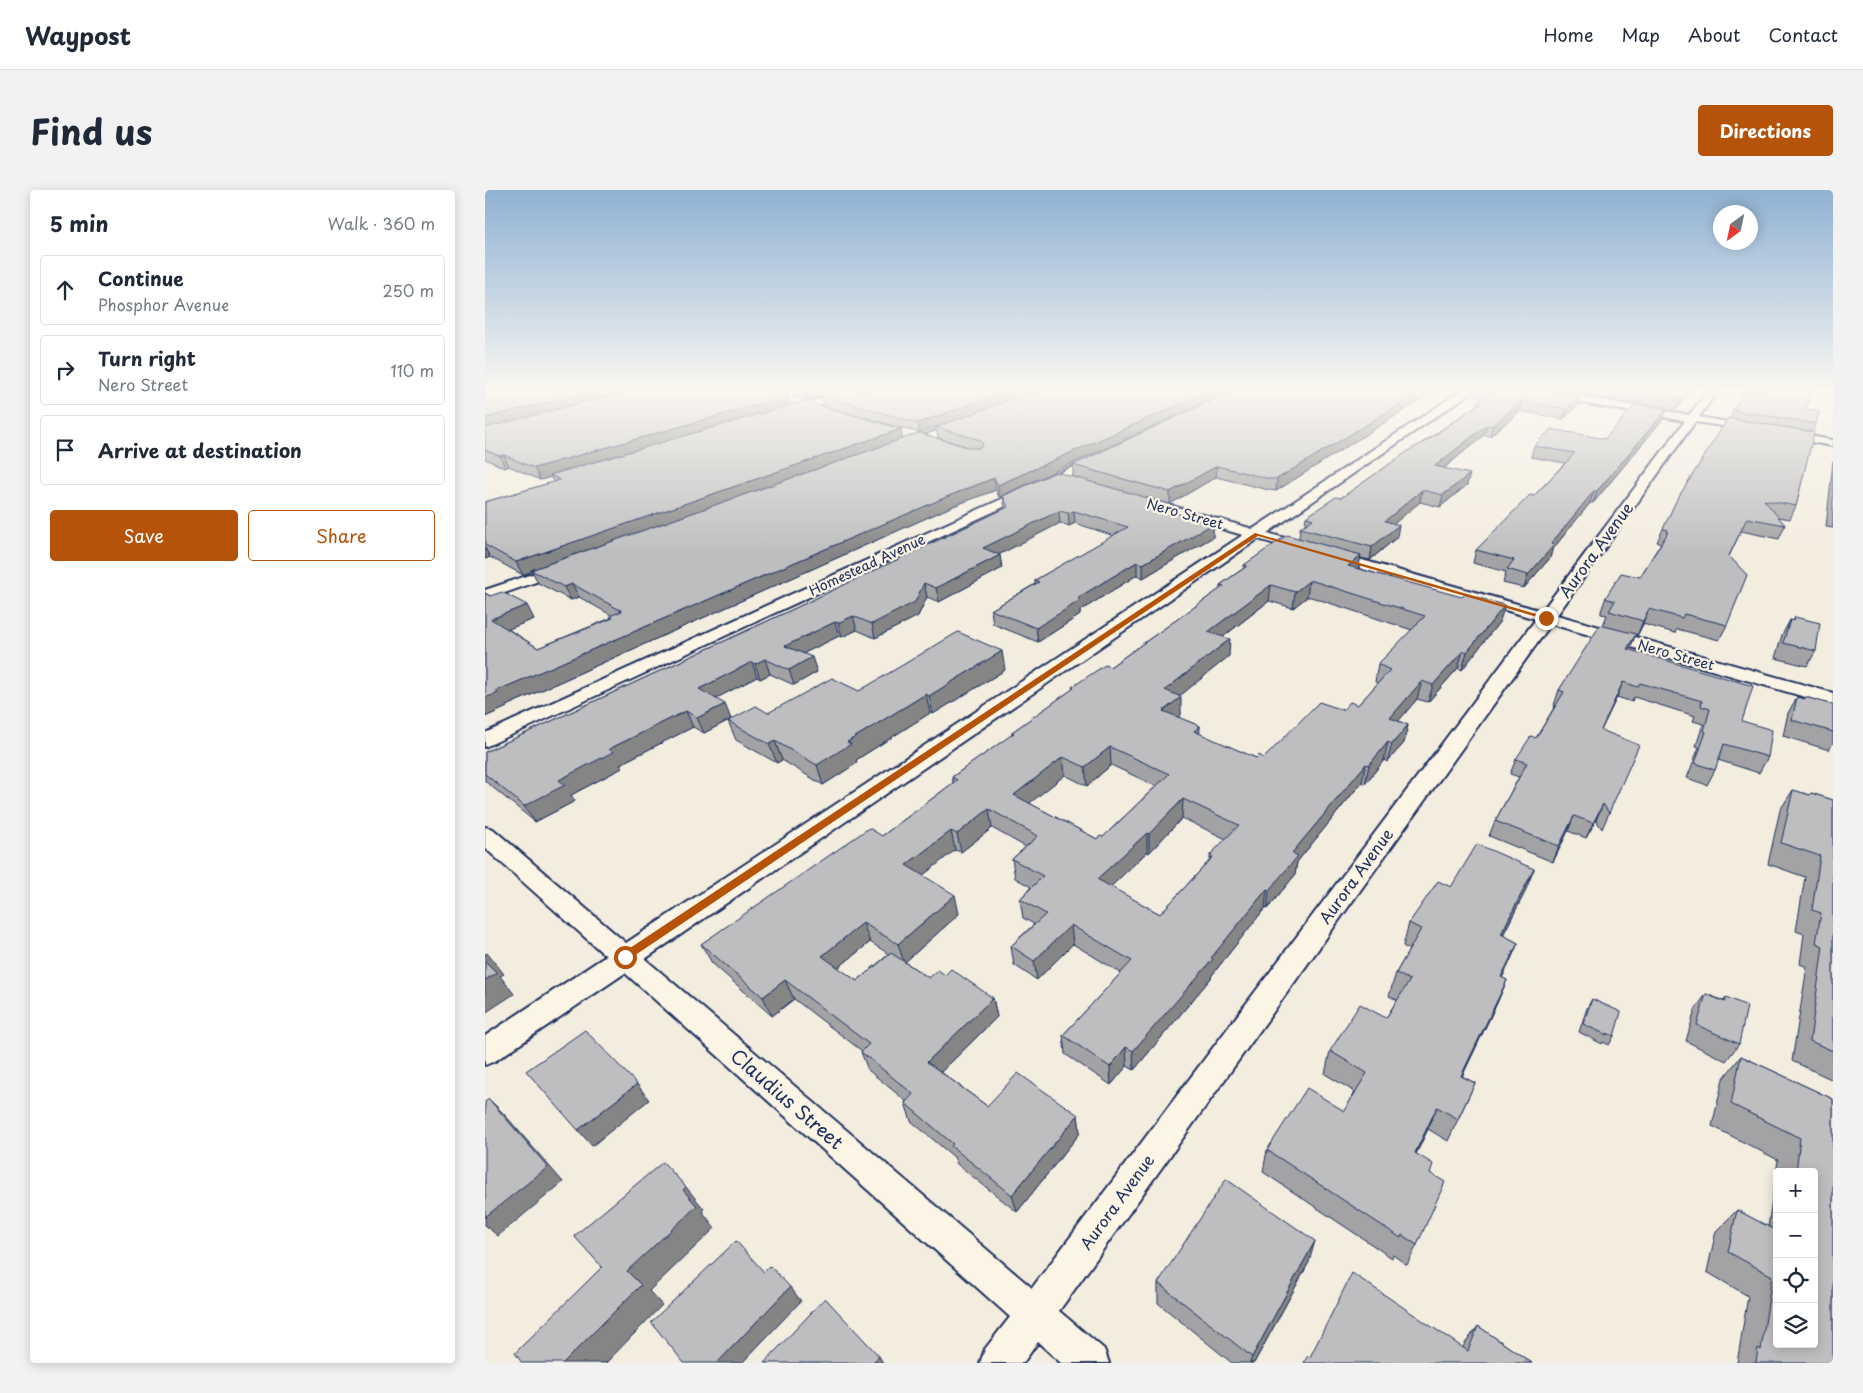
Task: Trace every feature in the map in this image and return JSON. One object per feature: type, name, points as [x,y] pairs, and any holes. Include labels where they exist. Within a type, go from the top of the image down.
[{"type":"street","points":[[894,449],[909,444]]},
{"type":"street","points":[[937,444],[941,445]]},
{"type":"street","points":[[485,1052],[1390,444]]},
{"type":"street","name":"Aurora Avenue","points":[[999,1363],[1675,444]]},
{"type":"street","name":"Homestead Avenue","points":[[485,741],[1109,454]]},
{"type":"street","points":[[1057,478],[1076,483]]},
{"type":"street","name":"Nero Street","points":[[1114,494],[1833,700]]},
{"type":"street","points":[[485,595],[578,562]]},
{"type":"street","name":"Claudius Street","points":[[485,835],[1089,1363]]},
{"type":"building","points":[[485,444],[620,444],[534,468],[504,455],[500,456],[485,450]]},
{"type":"building","points":[[657,444],[858,444],[516,562],[485,545],[485,502],[560,480],[550,475]]},
{"type":"building","points":[[889,444],[956,444],[971,448],[980,448],[983,444],[1091,444],[998,485],[994,478],[951,495],[496,691],[498,693],[485,698],[485,593],[490,596],[502,592],[527,605],[491,619],[538,648],[613,618],[610,616],[622,611],[572,584],[564,587],[531,570]]},
{"type":"building","points":[[1119,444],[1335,444],[1277,479],[1217,466],[1170,492],[1073,465]]},
{"type":"building","points":[[1421,444],[1463,444],[1435,466],[1470,474],[1443,495],[1422,490],[1385,521],[1399,525],[1372,547],[1300,528],[1313,519],[1306,517],[1336,497],[1341,498]]},
{"type":"building","points":[[1536,444],[1637,444],[1597,491],[1594,491],[1551,544],[1554,545],[1528,575],[1507,569],[1514,560],[1476,550],[1530,495],[1534,496],[1575,453],[1534,446]]},
{"type":"building","points":[[1712,444],[1811,444],[1796,506],[1764,500],[1785,525],[1747,518],[1729,556],[1747,575],[1727,625],[1684,614],[1682,618],[1649,609],[1643,621],[1609,611],[1615,601],[1606,597],[1621,573],[1640,577],[1667,534],[1668,530],[1663,529],[1676,501]]},
{"type":"building","points":[[1056,472],[1155,500],[1146,505],[1213,524],[1143,564],[1137,562],[1079,597],[1079,601],[1036,628],[991,610],[1039,582],[1035,580],[1128,527],[1074,511],[1068,513],[1059,511],[983,548],[1000,555],[936,588],[924,583],[915,602],[872,624],[853,616],[838,623],[835,622],[785,646],[812,657],[789,670],[765,659],[755,664],[752,662],[699,689],[725,704],[697,718],[686,711],[609,749],[613,752],[559,780],[565,785],[524,806],[485,774],[485,752],[1008,507],[1003,496]]},
{"type":"building","points":[[1287,535],[1361,555],[1348,566],[1462,597],[1465,594],[1505,605],[1467,652],[1463,651],[1433,685],[1422,681],[1390,718],[1408,725],[1392,744],[1388,742],[1369,765],[1366,764],[1292,853],[1298,856],[1269,890],[1267,889],[1211,958],[1213,959],[1133,1051],[1126,1047],[1110,1067],[1063,1035],[1132,961],[1071,925],[1034,961],[1011,946],[1046,914],[1020,899],[1043,876],[1012,859],[1038,836],[989,809],[957,834],[951,831],[906,865],[955,895],[898,944],[863,923],[822,956],[857,981],[891,953],[929,978],[938,970],[945,975],[951,969],[993,998],[927,1062],[987,1106],[1018,1073],[1078,1115],[1012,1195],[951,1146],[953,1144],[905,1103],[913,1094],[861,1052],[869,1044],[785,980],[763,997],[701,944],[869,828],[882,836],[957,780],[952,777],[1074,688],[1072,687],[1105,665],[1110,667],[1224,586],[1220,585],[1247,566],[1244,565]],"holes":[[[1309,581],[1425,616],[1378,664],[1390,670],[1358,705],[1350,702],[1343,710],[1319,702],[1264,758],[1259,755],[1256,758],[1194,731],[1200,726],[1163,711],[1181,697],[1165,690],[1230,639],[1208,632],[1271,585],[1295,592]],[[1110,747],[1169,774],[1103,837],[1100,836],[1097,839],[1014,795],[1063,757],[1085,767]],[[1183,799],[1239,825],[1210,855],[1213,857],[1160,914],[1097,879],[1147,833],[1149,834]]]},
{"type":"building","points":[[1795,617],[1820,623],[1816,651],[1783,643],[1790,620],[1794,621]]},
{"type":"building","points":[[1600,625],[1636,634],[1627,649],[1753,686],[1742,721],[1772,730],[1768,757],[1724,744],[1715,770],[1695,763],[1706,732],[1704,731],[1710,709],[1701,706],[1702,701],[1640,683],[1638,687],[1623,682],[1601,730],[1639,745],[1609,813],[1603,804],[1593,823],[1574,816],[1559,846],[1495,821],[1527,763],[1516,759],[1531,736],[1536,738],[1564,692],[1559,690]]},
{"type":"building","points":[[958,632],[1002,651],[929,696],[926,694],[847,742],[851,744],[817,765],[775,741],[769,744],[728,721],[756,706],[768,713],[832,678],[859,691]]},
{"type":"building","points":[[1797,697],[1805,699],[1805,697],[1833,705],[1833,732],[1792,720]]},
{"type":"building","points":[[1793,790],[1833,800],[1833,1051],[1810,1041],[1823,946],[1816,943],[1821,913],[1812,910],[1820,856],[1781,843]]},
{"type":"building","points":[[1477,844],[1534,869],[1501,934],[1518,943],[1501,977],[1507,980],[1461,1076],[1475,1083],[1458,1119],[1437,1107],[1415,1153],[1433,1164],[1430,1173],[1445,1182],[1417,1245],[1402,1235],[1401,1238],[1267,1150],[1307,1088],[1344,1111],[1367,1073],[1330,1051],[1360,1004],[1386,1018],[1410,980],[1396,973],[1421,929],[1409,923],[1438,881],[1451,887]]},
{"type":"building","points":[[485,961],[497,973],[485,980]]},
{"type":"building","points":[[1706,994],[1725,1002],[1726,997],[1747,1006],[1739,1044],[1697,1025]]},
{"type":"building","points":[[1592,999],[1621,1012],[1614,1036],[1607,1033],[1607,1035],[1583,1024]]},
{"type":"building","points":[[585,1030],[637,1084],[578,1130],[526,1071]]},
{"type":"building","points":[[1741,1056],[1833,1099],[1833,1363],[1756,1363],[1758,1348],[1761,1350],[1772,1276],[1728,1252],[1737,1210],[1773,1229],[1773,1348],[1818,1348],[1818,1168],[1796,1168],[1800,1138],[1731,1104]]},
{"type":"building","points":[[489,1099],[548,1167],[485,1217],[485,1102]]},
{"type":"building","points":[[663,1162],[686,1187],[683,1190],[697,1206],[627,1271],[641,1285],[563,1363],[522,1363],[515,1353],[602,1267],[574,1236]]},
{"type":"building","points":[[1226,1179],[1315,1241],[1252,1357],[1158,1283]]},
{"type":"building","points":[[736,1241],[764,1272],[770,1266],[790,1287],[717,1363],[684,1363],[651,1322]]},
{"type":"building","points":[[1352,1273],[1468,1351],[1478,1326],[1532,1363],[1304,1363],[1308,1355],[1310,1357]]},
{"type":"building","points":[[825,1298],[879,1356],[873,1363],[764,1363]]},
{"type":"route","points":[[625,957],[1257,534],[1546,618]]}]
